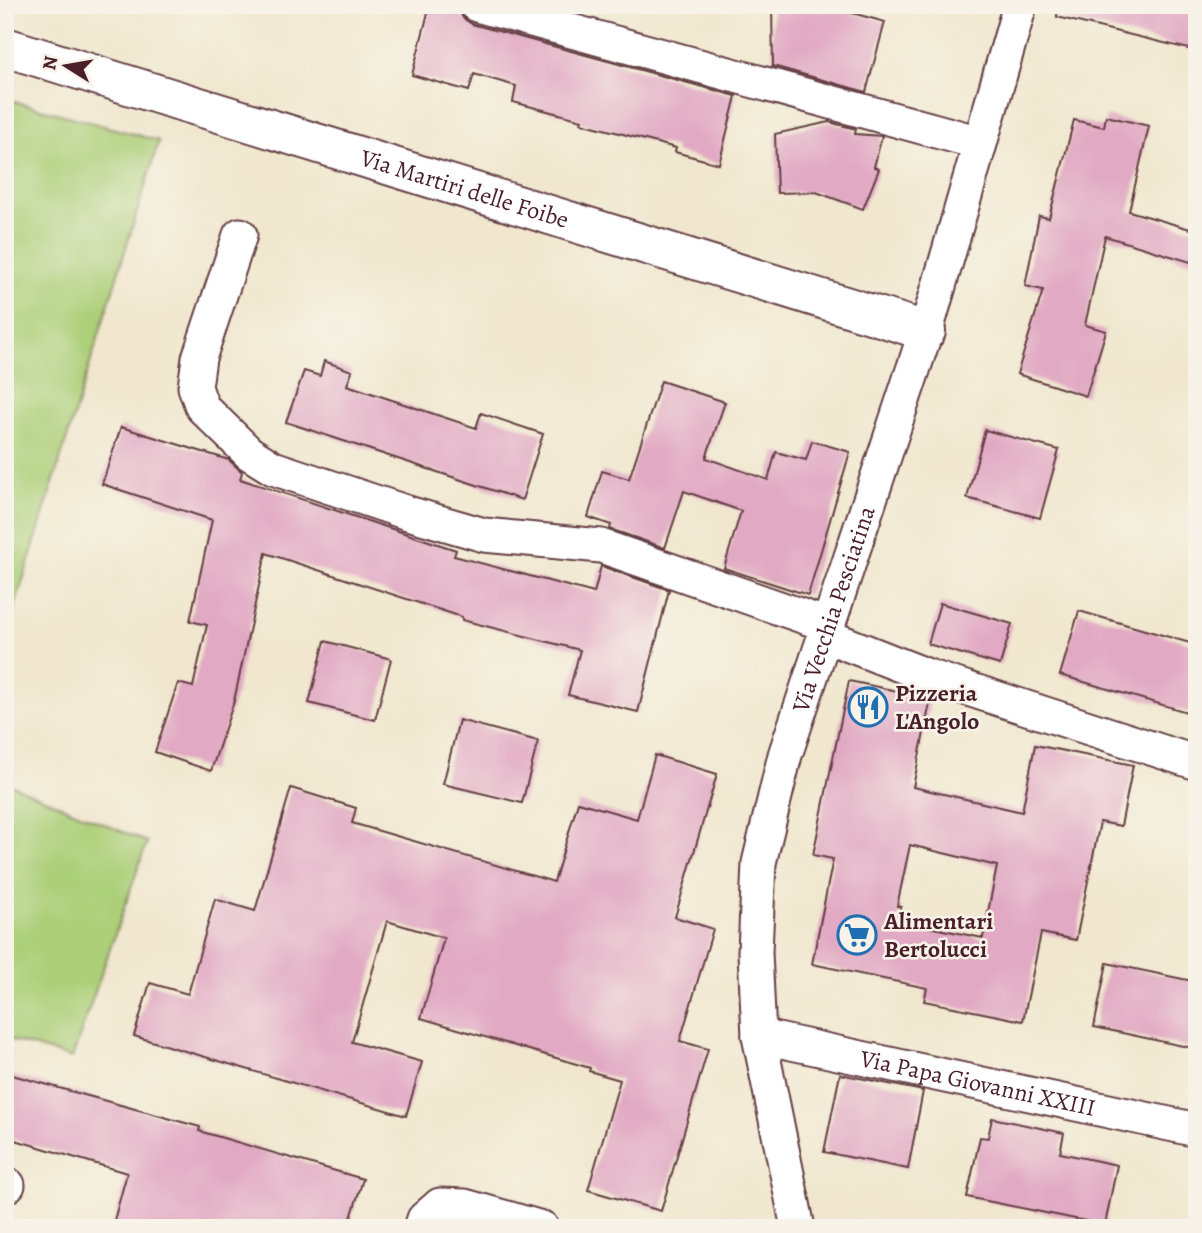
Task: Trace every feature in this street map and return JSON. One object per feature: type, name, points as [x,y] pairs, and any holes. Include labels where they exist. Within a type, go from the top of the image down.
[{"type":"street","points":[[477,5],[980,144]]},
{"type":"street","name":"Via Vecchia Pesciatina","points":[[798,1228],[760,1036],[755,952],[759,863],[785,755],[926,331],[1020,5]]},
{"type":"street","name":"Via Martiri delle Foibe","points":[[5,47],[926,331]]},
{"type":"street","points":[[240,235],[199,358],[195,387],[202,407],[249,453],[273,468],[484,535],[601,546],[826,630],[928,676],[1197,763]]},
{"type":"street","name":"Via Papa Giovanni XXIII","points":[[760,1036],[1197,1130]]},
{"type":"street","points":[[421,1228],[424,1219],[440,1205],[465,1206],[542,1228]]},
{"type":"green space","points":[[5,99],[159,141],[5,638]]},
{"type":"green space","points":[[5,782],[147,842],[72,1058],[5,1038]]},
{"type":"building","points":[[430,5],[458,8],[463,18],[472,24],[736,96],[719,164],[675,152],[676,148],[513,102],[516,86],[474,74],[469,91],[412,75]]},
{"type":"building","points":[[772,5],[823,5],[885,22],[866,92],[773,66]]},
{"type":"building","points":[[1058,5],[1197,5],[1197,51],[1057,17]]},
{"type":"building","points":[[1106,116],[1149,126],[1129,211],[1197,231],[1197,264],[1105,236],[1085,325],[1106,331],[1086,396],[1017,374],[1043,290],[1025,286],[1039,216],[1049,218],[1074,120],[1104,127]]},
{"type":"building","points":[[829,122],[856,129],[855,134],[882,136],[874,167],[879,169],[863,209],[816,192],[777,193],[775,134]]},
{"type":"building","points":[[324,361],[352,371],[347,385],[476,428],[481,413],[543,434],[522,500],[286,422],[304,371],[320,376]]},
{"type":"building","points":[[661,381],[725,402],[706,458],[768,480],[776,452],[806,460],[812,441],[850,452],[808,595],[724,568],[741,511],[684,491],[665,548],[610,529],[611,525],[588,517],[602,471],[629,479]]},
{"type":"building","points":[[121,427],[229,460],[242,472],[240,479],[456,550],[454,556],[594,593],[601,566],[669,590],[638,712],[568,695],[580,650],[462,620],[462,617],[266,553],[234,701],[211,771],[155,752],[178,683],[193,687],[207,625],[190,621],[212,520],[102,484]]},
{"type":"building","points":[[985,430],[1059,450],[1040,518],[967,498]]},
{"type":"building","points":[[940,603],[1012,624],[1000,665],[928,644]]},
{"type":"building","points":[[1079,611],[1197,645],[1197,715],[1060,675]]},
{"type":"building","points":[[325,641],[391,659],[375,720],[309,703]]},
{"type":"building","points":[[849,681],[931,698],[913,787],[1022,812],[1035,745],[1133,765],[1121,826],[1100,822],[1076,940],[1041,933],[1023,1021],[924,1001],[927,988],[812,964],[833,859],[813,855]],"holes":[[[910,845],[997,866],[983,938],[898,921],[901,907],[897,906]]]},
{"type":"building","points":[[459,720],[538,741],[522,803],[443,784]]},
{"type":"building","points":[[655,755],[717,774],[675,917],[713,929],[680,1041],[708,1049],[661,1211],[588,1190],[620,1080],[589,1071],[590,1068],[421,1018],[444,938],[387,921],[352,1042],[422,1062],[406,1116],[134,1036],[150,983],[188,994],[215,899],[255,911],[291,788],[356,808],[352,823],[554,882],[578,802],[637,819]]},
{"type":"building","points":[[1107,963],[1197,982],[1197,1049],[1094,1027]]},
{"type":"building","points":[[5,1073],[200,1127],[199,1131],[363,1179],[348,1228],[112,1228],[127,1173],[5,1137]]},
{"type":"building","points":[[840,1074],[923,1091],[908,1169],[824,1152]]},
{"type":"building","points":[[992,1118],[1064,1133],[1060,1153],[1117,1165],[1105,1225],[967,1197],[980,1137],[988,1138]]},
{"type":"place","name":"Pizzeria L'Angolo","points":[[868,707]]},
{"type":"place","name":"Alimentari Bertolucci","points":[[857,935]]}]
